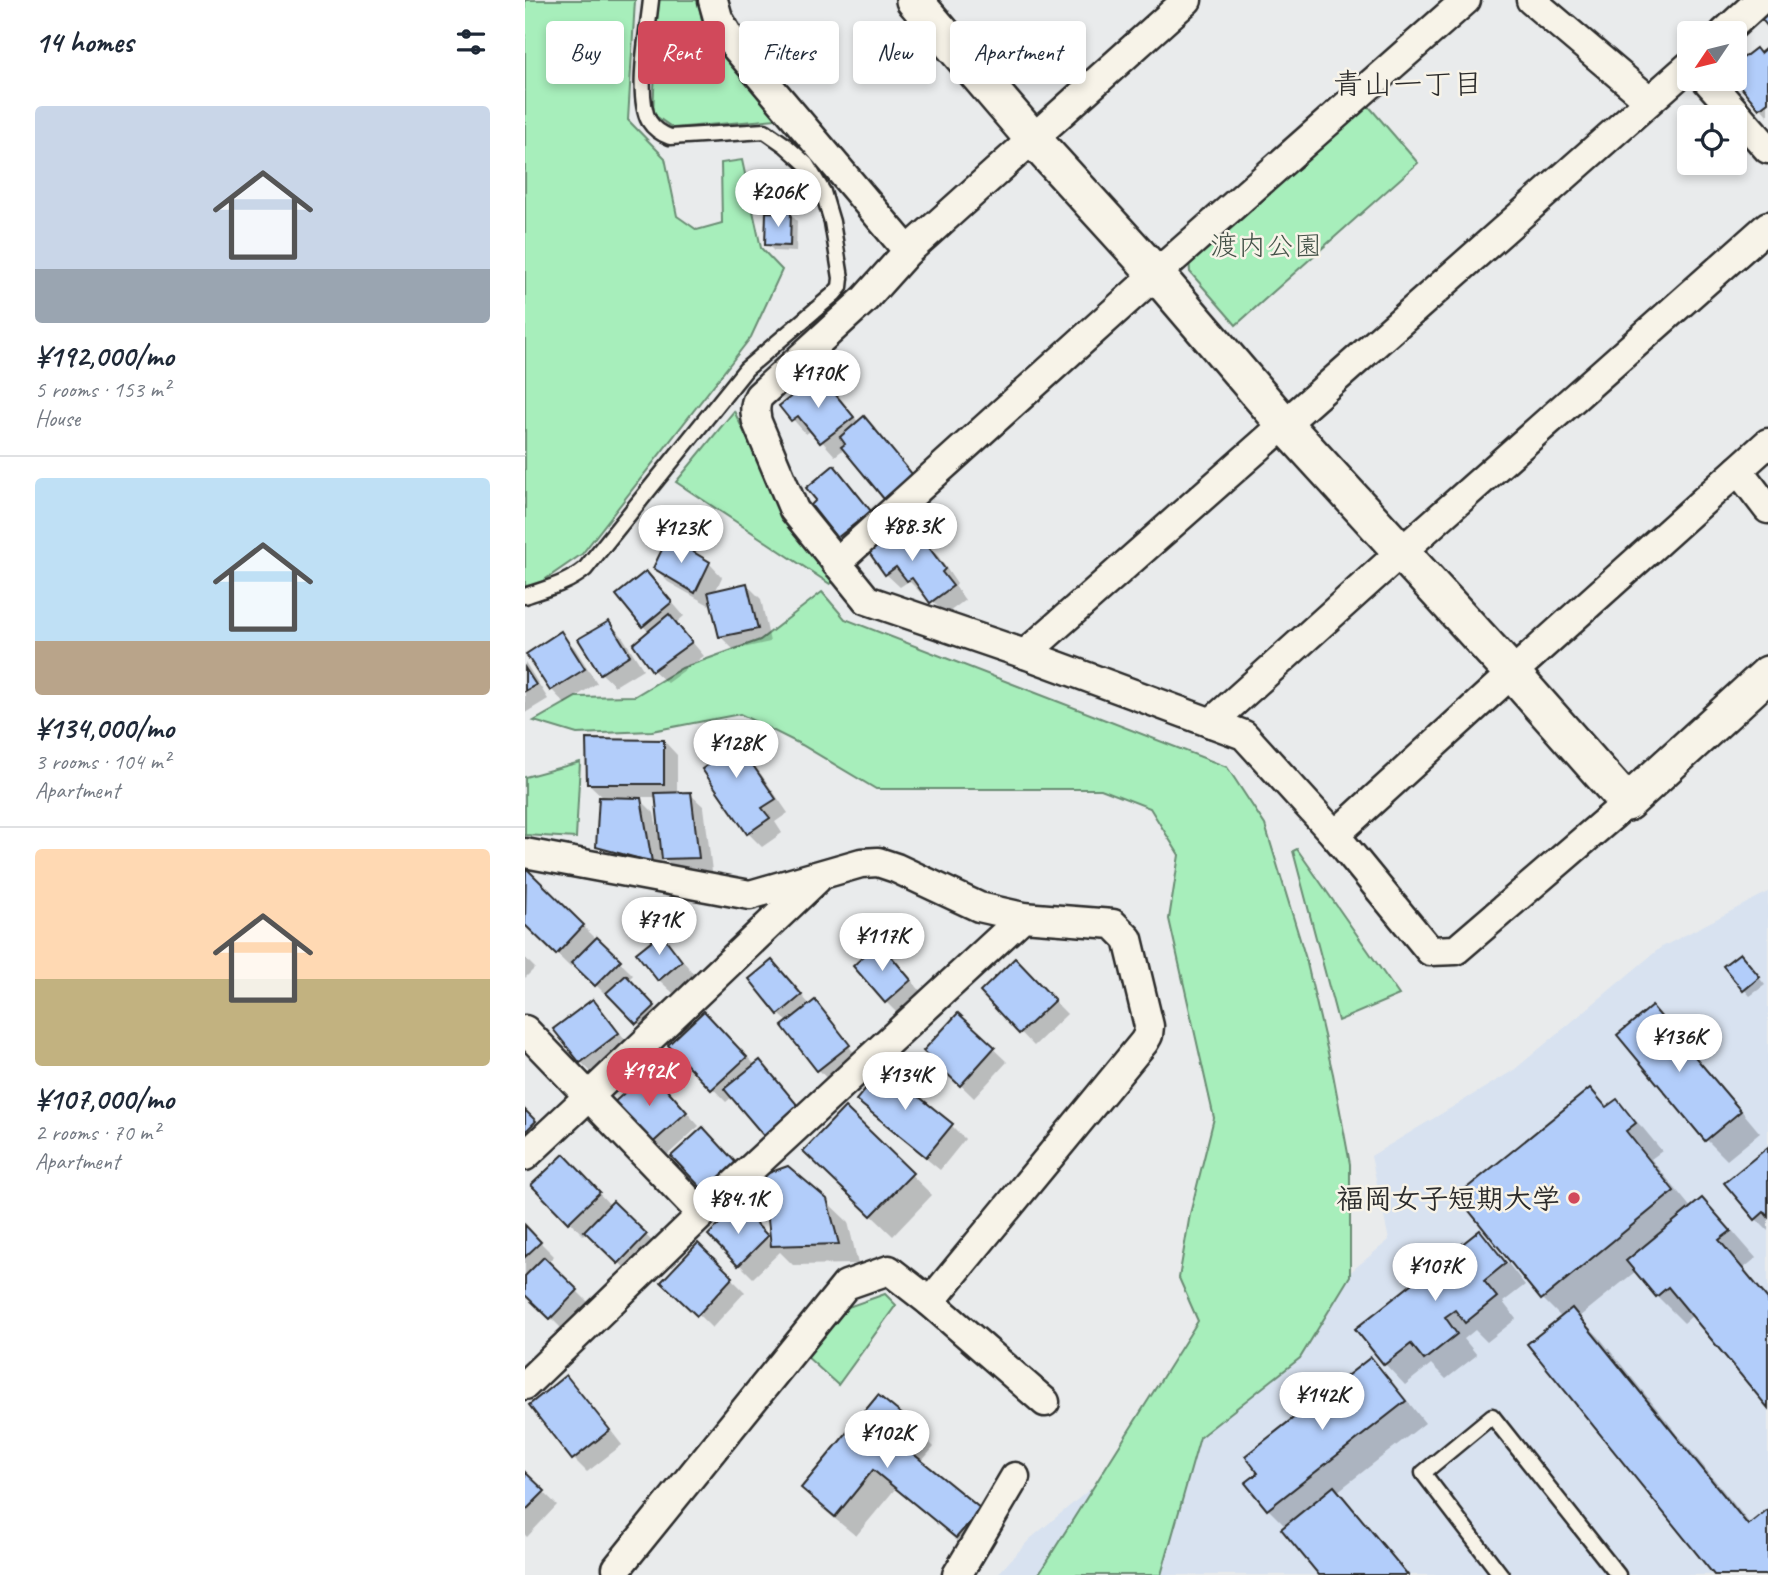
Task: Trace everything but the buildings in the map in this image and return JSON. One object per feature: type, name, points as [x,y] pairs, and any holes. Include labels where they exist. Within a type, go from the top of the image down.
[{"type":"street","points":[[713,0],[718,18],[733,44],[908,251]]},
{"type":"street","points":[[1187,0],[908,251],[865,299],[759,396],[755,404],[757,422],[794,510],[867,600],[1025,654],[1244,735],[1335,835],[1430,951],[1456,950],[1627,803],[1768,674]]},
{"type":"street","points":[[836,563],[1156,274],[1466,0]]},
{"type":"street","points":[[1531,0],[1649,100]]},
{"type":"street","points":[[1737,21],[1760,0]]},
{"type":"street","points":[[927,4],[1033,139],[1156,274],[1286,425],[1627,803]]},
{"type":"street","points":[[1025,654],[1677,76]]},
{"type":"street","points":[[1717,91],[1768,149]]},
{"type":"street","points":[[1211,723],[1768,226]]},
{"type":"street","points":[[1335,835],[1768,443]]},
{"type":"street","points":[[1738,470],[1768,509]]},
{"type":"street","points":[[525,853],[750,895],[861,863],[878,863],[896,868],[979,907],[1023,917],[1113,924],[1128,939],[1149,1026],[1148,1035],[930,1302]]},
{"type":"street","points":[[525,1156],[822,874]]},
{"type":"street","points":[[525,1385],[702,1214],[1023,917]]},
{"type":"street","points":[[525,1030],[702,1214]]},
{"type":"street","points":[[617,1568],[846,1285],[889,1270],[1045,1402]]},
{"type":"street","points":[[957,1575],[1015,1477]]},
{"type":"lane","points":[[525,596],[563,584],[585,569],[746,369],[840,287],[832,222],[823,192],[806,164],[785,145],[765,131],[670,138],[650,123],[645,108],[643,72],[651,0]]},
{"type":"lane","points":[[1501,1575],[1423,1473],[1492,1416],[1618,1575]]},
{"type":"shaded area","name":"福岡女子短期大学","points":[[1768,892],[1768,1575],[997,1575],[1030,1539],[1389,1240],[1371,1156],[1514,1070],[1660,948]]},
{"type":"green space","points":[[525,0],[635,0],[628,120],[665,158],[677,216],[697,230],[722,223],[721,163],[742,160],[761,248],[782,270],[751,337],[582,554],[537,585],[525,586]]},
{"type":"green space","points":[[658,0],[698,0],[702,21],[657,21]]},
{"type":"green space","points":[[725,58],[739,75],[739,84],[747,84],[777,119],[673,128],[653,114],[654,84],[725,84]]},
{"type":"green space","name":"渡内公園","points":[[1366,103],[1418,163],[1236,325],[1190,272],[1189,259]]},
{"type":"green space","points":[[734,411],[787,521],[835,581],[830,584],[676,482]]},
{"type":"green space","points":[[822,592],[845,619],[1227,767],[1265,825],[1306,959],[1333,1074],[1350,1164],[1350,1276],[1300,1358],[1200,1437],[1161,1575],[1038,1575],[1198,1321],[1179,1278],[1190,1214],[1214,1118],[1169,919],[1179,855],[1150,808],[1101,789],[876,789],[802,745],[740,714],[652,731],[577,734],[534,721],[576,697],[635,696],[682,668],[760,640]]},
{"type":"green space","points":[[580,762],[576,838],[525,835],[525,777]]},
{"type":"green space","points":[[1297,849],[1399,995],[1338,1021],[1293,851]]},
{"type":"green space","points":[[885,1294],[896,1305],[838,1385],[806,1356],[848,1307]]},
{"type":"place","name":"福岡女子短期大学","points":[[1574,1198]]},
{"type":"district","name":"青山一丁目","points":[[1408,84]]}]
